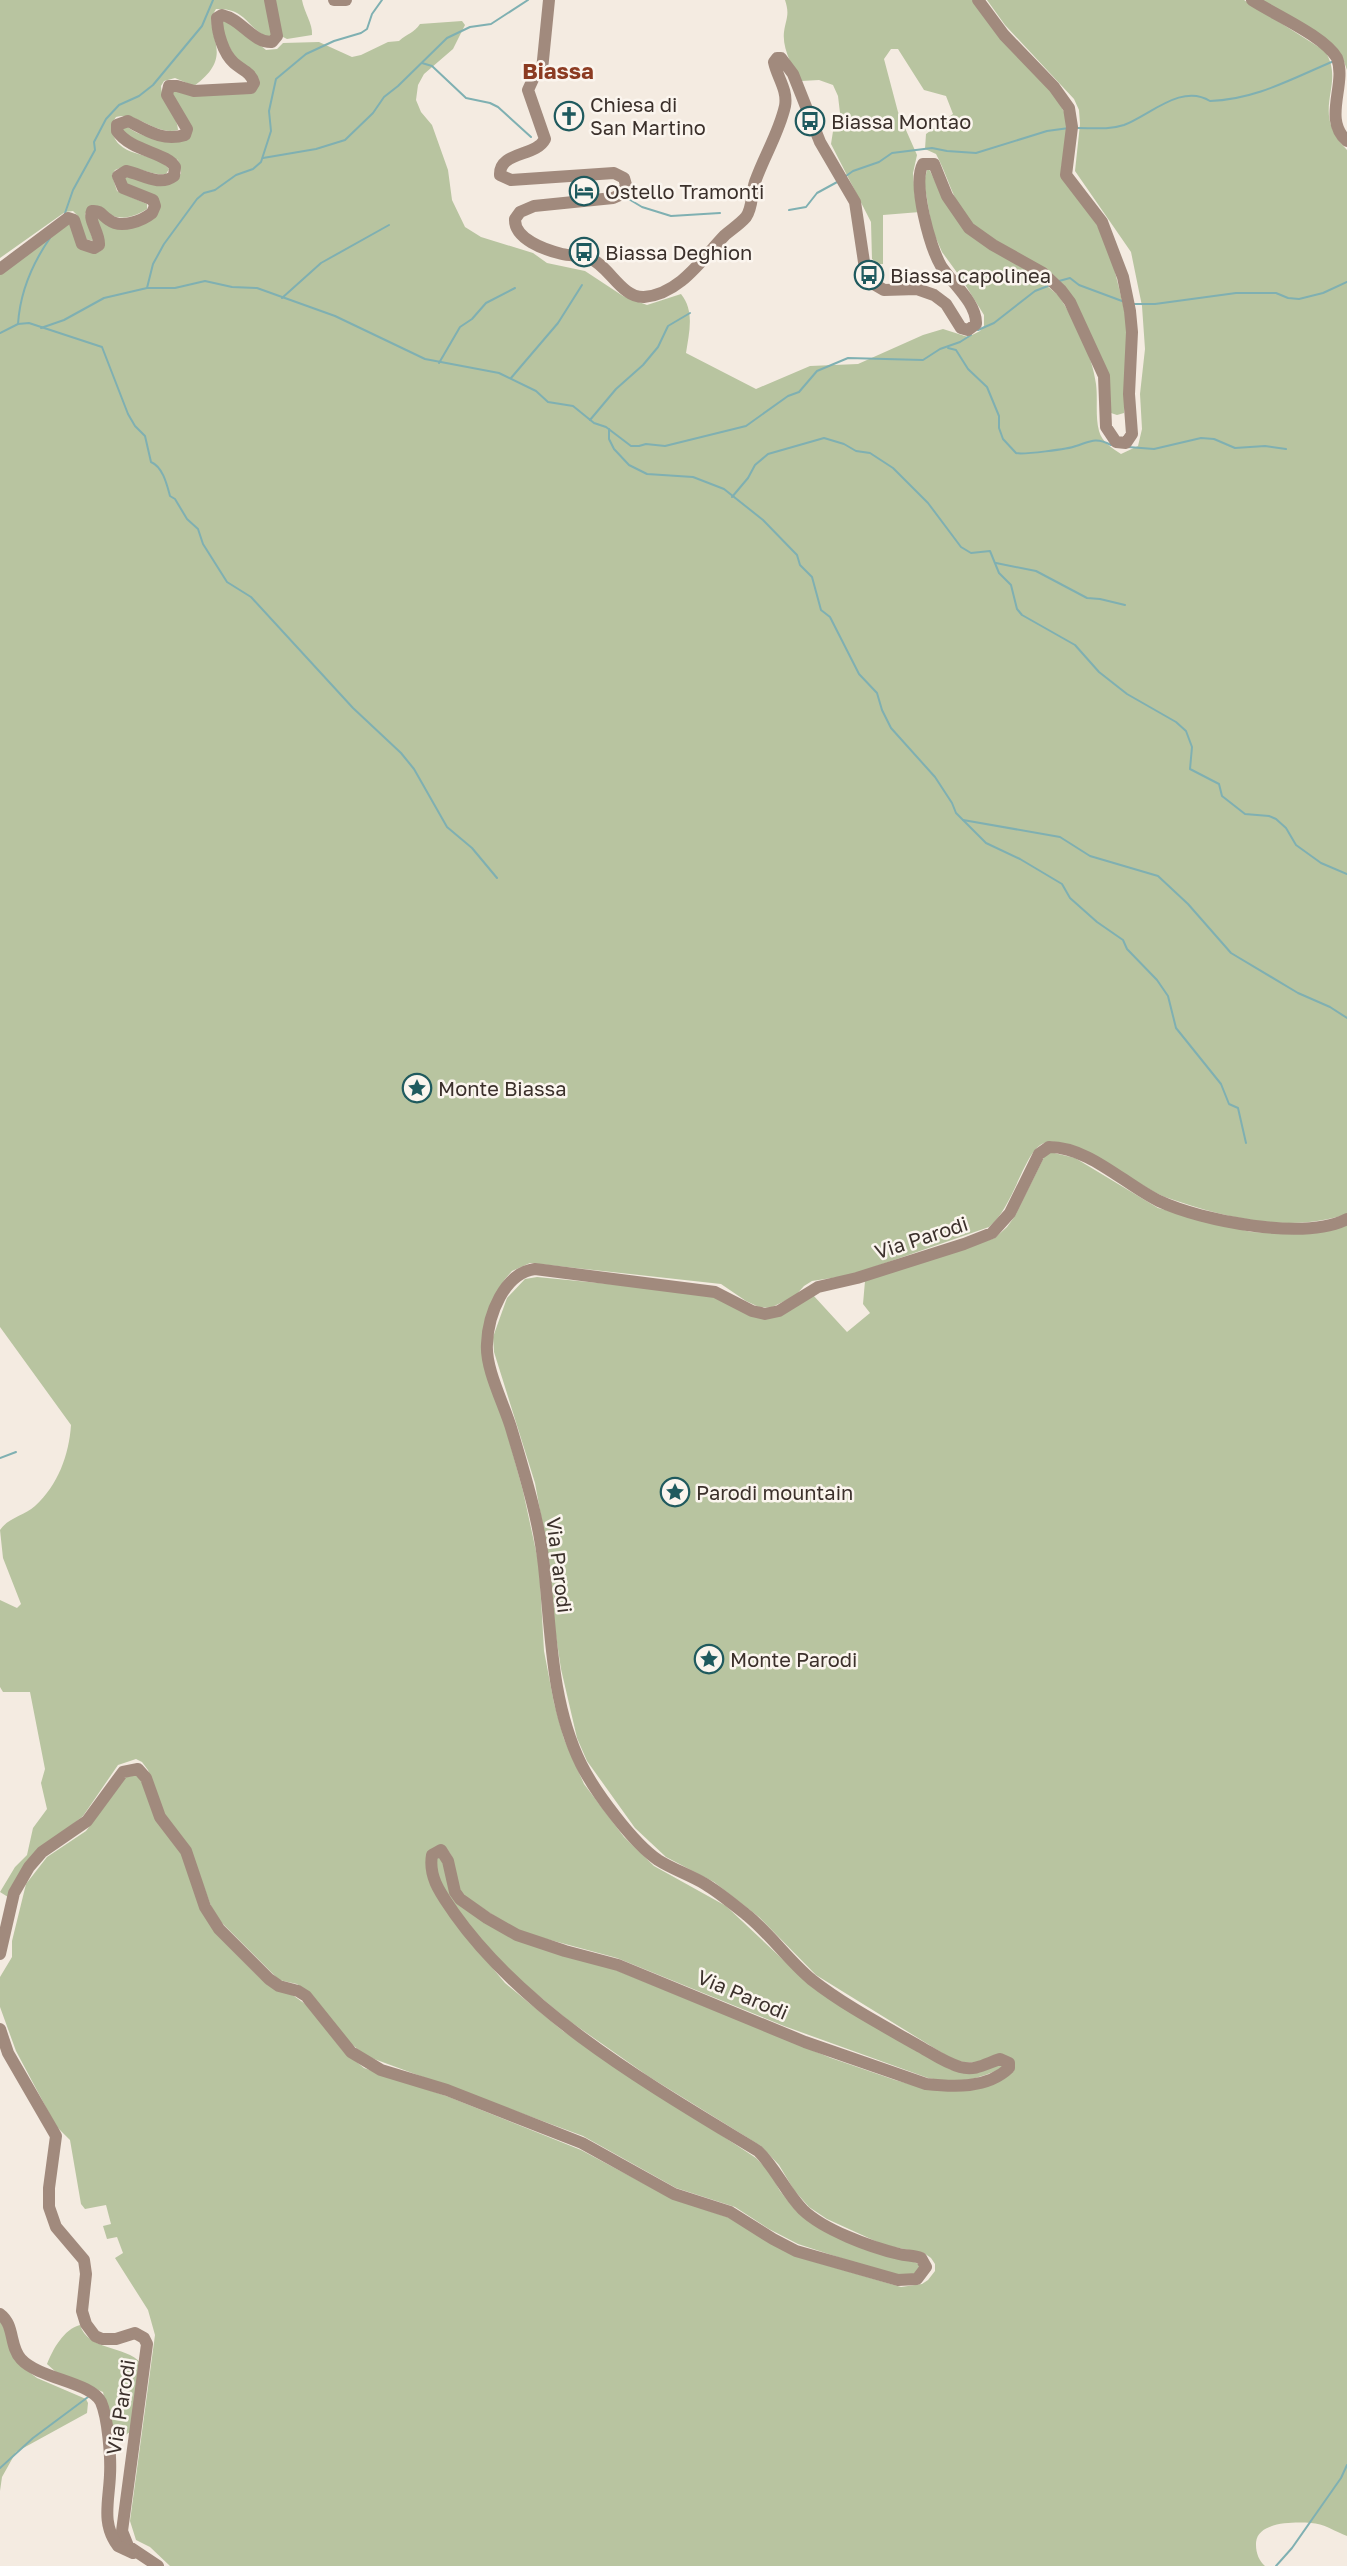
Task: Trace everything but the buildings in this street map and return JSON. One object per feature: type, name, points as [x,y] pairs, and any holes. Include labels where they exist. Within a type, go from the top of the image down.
[{"type":"street","points":[[0,269],[66,218],[74,220],[82,244],[94,248],[100,240],[90,216],[92,211],[98,211],[109,221],[117,224],[133,223],[152,213],[155,206],[153,200],[123,188],[118,176],[126,171],[166,180],[174,176],[175,166],[169,160],[125,141],[117,131],[117,125],[128,121],[141,129],[161,136],[183,136],[187,129],[167,95],[169,86],[177,86],[194,92],[251,88],[254,83],[253,78],[231,60],[221,40],[217,18],[222,15],[230,16],[258,39],[272,42],[276,36],[270,0]]},
{"type":"street","points":[[334,0],[346,0]]},
{"type":"street","points":[[549,0],[542,70],[534,77],[528,90],[542,125],[544,142],[503,162],[500,175],[507,180],[518,180],[614,173],[624,178],[626,185],[622,194],[612,198],[526,208],[515,219],[516,229],[521,236],[561,254],[582,256],[597,261],[625,289],[637,296],[654,295],[684,279],[698,268],[748,212],[754,186],[776,135],[785,106],[784,90],[774,65],[775,59],[781,58],[793,74],[820,142],[855,202],[864,262],[872,283],[884,290],[926,291],[946,304],[961,328],[968,330],[976,324],[974,311],[940,264],[932,243],[922,204],[919,180],[923,164],[934,164],[947,196],[969,228],[993,245],[1043,273],[1070,302],[1104,376],[1106,428],[1116,442],[1126,442],[1132,434],[1129,394],[1132,356],[1130,311],[1109,236],[1095,210],[1066,175],[1072,127],[1070,112],[1054,87],[1004,35],[978,0]]},
{"type":"street","points":[[1252,0],[1325,44],[1336,56],[1343,78],[1336,116],[1342,137],[1347,141]]},
{"type":"street","name":"Via Parodi","points":[[0,1954],[14,1893],[35,1860],[84,1825],[123,1772],[138,1769],[146,1778],[160,1817],[186,1851],[205,1907],[219,1929],[269,1979],[279,1986],[298,1991],[306,1996],[339,2039],[364,2062],[381,2070],[447,2090],[582,2143],[674,2194],[730,2212],[796,2251],[898,2280],[917,2278],[926,2267],[921,2258],[882,2249],[830,2228],[810,2216],[796,2202],[770,2163],[758,2151],[654,2086],[567,2026],[508,1977],[462,1924],[434,1881],[432,1855],[441,1850],[448,1861],[455,1892],[460,1899],[517,1935],[618,1965],[805,2042],[926,2084],[974,2085],[1001,2075],[1010,2068],[1009,2063],[1002,2059],[978,2069],[951,2064],[879,2023],[813,1980],[754,1921],[730,1902],[706,1885],[657,1859],[630,1834],[582,1767],[572,1743],[560,1698],[547,1618],[544,1564],[528,1488],[505,1404],[488,1355],[486,1343],[493,1314],[502,1294],[514,1278],[518,1274],[536,1269],[715,1292],[740,1307],[752,1311],[765,1314],[779,1311],[818,1287],[857,1278],[992,1233],[1010,1213],[1039,1154],[1048,1147],[1082,1156],[1160,1201],[1251,1226],[1274,1228],[1331,1225],[1347,1219]]},
{"type":"street","name":"Via Parodi","points":[[0,2029],[8,2053],[56,2136],[49,2188],[50,2207],[56,2227],[84,2260],[86,2274],[82,2303],[86,2324],[95,2336],[102,2339],[135,2333],[144,2338],[147,2344],[146,2371],[122,2523],[124,2539],[137,2553],[158,2566]]},
{"type":"street","points":[[0,2313],[9,2324],[16,2352],[25,2363],[43,2374],[87,2390],[100,2399],[105,2418],[110,2472],[108,2526],[118,2546],[125,2552],[137,2553]]},
{"type":"green space","points":[[0,0],[267,0],[272,32],[270,37],[263,35],[235,12],[216,9],[212,18],[212,27],[217,53],[207,74],[194,86],[175,78],[164,81],[161,86],[164,99],[178,130],[162,130],[131,117],[116,117],[112,123],[113,135],[118,144],[135,153],[155,159],[169,169],[166,174],[159,174],[134,168],[122,168],[115,170],[112,175],[117,191],[147,204],[147,209],[124,218],[90,206],[85,214],[93,241],[86,239],[78,216],[73,211],[65,212],[0,258]]},
{"type":"green space","points":[[275,0],[302,0],[312,35],[287,39],[279,35]]},
{"type":"green space","points":[[785,0],[972,0],[1041,78],[1063,109],[1067,120],[1067,139],[1061,171],[1095,220],[1112,260],[1120,292],[1127,322],[1124,413],[1117,415],[1111,413],[1068,291],[1045,271],[981,232],[959,206],[936,154],[925,149],[926,134],[953,114],[946,96],[924,90],[898,49],[891,49],[884,59],[898,112],[917,155],[913,173],[915,197],[920,212],[883,215],[883,264],[878,264],[872,259],[871,222],[831,144],[834,125],[840,113],[838,96],[833,85],[819,80],[801,81],[785,45],[784,32],[787,13]]},
{"type":"green space","points":[[987,0],[1244,0],[1325,51],[1331,64],[1330,123],[1336,136],[1347,150],[1347,1214],[1325,1220],[1279,1223],[1209,1211],[1165,1197],[1085,1152],[1054,1142],[1042,1144],[1036,1149],[1005,1207],[989,1227],[851,1275],[812,1281],[795,1296],[770,1308],[759,1307],[746,1301],[721,1284],[530,1263],[512,1271],[498,1290],[482,1341],[523,1491],[539,1565],[544,1651],[554,1703],[564,1739],[584,1784],[624,1837],[654,1866],[726,1906],[811,1986],[949,2069],[968,2073],[998,2064],[1006,2066],[968,2080],[950,2081],[928,2078],[784,2026],[617,1958],[517,1931],[463,1895],[453,1860],[446,1849],[440,1845],[428,1852],[459,1928],[505,1983],[563,2031],[756,2158],[769,2171],[780,2191],[796,2211],[921,2265],[920,2273],[902,2278],[798,2244],[735,2207],[676,2188],[583,2136],[366,2056],[344,2038],[313,1996],[297,1984],[279,1980],[220,1921],[211,1906],[189,1847],[159,1807],[148,1770],[142,1762],[136,1759],[118,1765],[83,1816],[68,1828],[8,1897],[0,1892],[15,1867],[27,1855],[33,1828],[47,1809],[41,1783],[45,1769],[30,1692],[3,1692],[0,1687],[0,1600],[17,1608],[21,1604],[3,1558],[0,1530],[8,1522],[35,1506],[50,1489],[65,1458],[71,1425],[0,1327],[0,274],[69,222],[96,253],[102,250],[94,216],[104,222],[158,213],[127,186],[122,177],[178,178],[181,173],[178,160],[131,139],[121,131],[126,126],[147,137],[186,139],[171,91],[254,91],[225,39],[221,20],[235,25],[266,50],[277,49],[283,43],[319,42],[352,57],[388,42],[399,41],[420,24],[462,21],[465,25],[453,49],[424,74],[418,85],[416,100],[421,112],[432,125],[448,170],[452,200],[465,227],[481,237],[533,253],[547,263],[585,271],[623,296],[647,305],[681,294],[690,315],[686,353],[756,389],[810,366],[858,364],[923,335],[943,329],[968,337],[980,331],[984,326],[984,315],[942,252],[932,229],[924,181],[928,167],[946,203],[1058,295],[1071,315],[1091,361],[1096,384],[1100,435],[1121,454],[1138,446],[1142,429],[1140,394],[1145,349],[1142,306],[1131,252],[1075,171],[1080,124],[1079,110],[1074,99],[1005,25]]},
{"type":"green space","points":[[1262,0],[1347,0],[1347,70],[1342,56]]},
{"type":"green space","points":[[1050,1152],[1075,1158],[1158,1208],[1251,1232],[1296,1234],[1347,1225],[1347,2536],[1316,2523],[1286,2523],[1269,2527],[1257,2537],[1256,2545],[1258,2557],[1265,2566],[170,2566],[150,2547],[136,2540],[130,2521],[155,2335],[148,2310],[115,2258],[123,2253],[117,2237],[107,2239],[103,2226],[111,2224],[106,2205],[85,2209],[81,2204],[70,2140],[56,2126],[16,2051],[0,2007],[0,1977],[12,1957],[12,1941],[26,1884],[47,1857],[86,1831],[126,1777],[138,1775],[141,1780],[155,1818],[181,1853],[215,1932],[260,1978],[308,2006],[343,2051],[364,2068],[449,2097],[581,2150],[671,2198],[730,2218],[795,2256],[901,2287],[922,2284],[935,2271],[935,2264],[924,2253],[884,2245],[827,2219],[809,2207],[794,2190],[779,2165],[761,2146],[648,2076],[568,2020],[510,1972],[465,1921],[442,1887],[434,1862],[440,1854],[455,1898],[496,1929],[616,1970],[831,2058],[924,2088],[1005,2078],[1014,2071],[1011,2058],[1001,2054],[983,2061],[952,2059],[816,1975],[759,1917],[714,1882],[666,1857],[635,1828],[587,1761],[577,1738],[561,1669],[553,1616],[550,1565],[535,1483],[494,1352],[493,1337],[507,1298],[525,1279],[537,1277],[712,1294],[766,1319],[813,1295],[847,1332],[870,1313],[863,1304],[865,1281],[995,1238],[1015,1216],[1044,1157]]},
{"type":"green space","points":[[0,2320],[21,2366],[37,2378],[86,2399],[88,2403],[87,2413],[16,2452],[2,2477],[0,2491]]},
{"type":"green space","points":[[80,2325],[84,2333],[99,2344],[126,2353],[141,2363],[130,2432],[124,2436],[116,2436],[111,2427],[103,2392],[57,2373],[47,2364],[64,2335]]},
{"type":"waterway","points":[[64,216],[73,190],[95,150],[94,142],[106,119],[119,105],[139,96],[153,85],[202,26],[213,0]]},
{"type":"waterway","points":[[147,288],[153,264],[164,244],[197,199],[236,175],[253,169],[261,162],[271,131],[269,111],[276,79],[306,54],[367,29],[372,14],[382,0]]},
{"type":"waterway","points":[[263,158],[316,149],[345,140],[373,113],[384,97],[447,38],[470,27],[491,24],[528,0]]},
{"type":"waterway","points":[[1077,128],[1118,127],[1177,98],[1199,96],[1210,101],[1243,97],[1334,61]]},
{"type":"waterway","points":[[422,63],[432,66],[466,98],[498,107],[531,137]]},
{"type":"waterway","points":[[846,176],[853,171],[879,162],[892,153],[932,148],[976,153],[1047,131],[1069,128]]},
{"type":"waterway","points":[[789,210],[806,207],[817,193],[839,181]]},
{"type":"waterway","points":[[627,198],[642,207],[671,216],[720,213]]},
{"type":"waterway","points":[[282,298],[321,263],[389,225]]},
{"type":"waterway","points":[[18,324],[21,301],[28,279],[50,238]]},
{"type":"waterway","points":[[1059,281],[1070,278],[1079,285],[1122,301]]},
{"type":"waterway","points":[[41,328],[64,320],[104,298],[147,288],[175,288],[205,281],[232,287],[257,288],[335,316],[425,359],[499,373],[536,391],[548,402],[573,406],[594,423],[606,427],[631,446],[646,444],[665,446],[746,426],[788,396],[799,392],[817,371],[848,358],[923,360],[940,349],[960,342],[971,335]]},
{"type":"waterway","points":[[1134,304],[1155,304],[1236,293],[1276,293],[1288,298],[1299,299],[1323,293],[1347,282]]},
{"type":"waterway","points":[[511,378],[558,323],[582,285]]},
{"type":"waterway","points":[[978,330],[994,323],[1035,291],[1048,286]]},
{"type":"waterway","points":[[439,363],[460,327],[472,319],[486,303],[515,288]]},
{"type":"waterway","points":[[590,420],[616,389],[643,365],[658,347],[668,326],[690,313]]},
{"type":"waterway","points":[[0,333],[18,324],[29,323],[102,347],[128,414],[145,436],[151,462],[159,468],[170,496],[175,499],[187,519],[198,529],[203,544],[227,582],[251,597],[353,708],[401,753],[414,769],[447,827],[472,848],[497,878]]},
{"type":"waterway","points":[[948,348],[956,350],[968,369],[987,387],[999,416],[999,428],[1003,439],[1016,453],[1065,449],[1094,441],[1111,445]]},
{"type":"waterway","points":[[609,429],[609,439],[614,449],[629,465],[647,474],[693,477],[724,489],[763,520],[797,555],[800,565],[812,577],[821,610],[830,617],[859,674],[877,693],[891,728],[935,777],[956,813],[986,843],[1020,859],[1062,884],[1070,898],[1097,922],[1123,940],[1127,949],[1157,980],[1168,996],[1176,1028],[1221,1084],[1229,1104],[1238,1108],[1246,1143]]},
{"type":"waterway","points":[[732,497],[748,478],[755,465],[768,454],[824,438],[844,444],[856,451],[870,453],[893,468],[928,503],[961,547],[971,553],[990,551],[999,573],[1011,585],[1017,609],[1022,615],[1075,645],[1099,672],[1127,694],[1176,722],[1186,731],[1192,747],[1190,769],[1219,784],[1222,796],[1245,814],[1269,816],[1276,819],[1286,828],[1296,845],[1321,863],[1347,874]]},
{"type":"waterway","points":[[1128,447],[1154,449],[1201,438],[1214,439],[1235,448],[1265,446],[1286,449]]},
{"type":"waterway","points":[[996,563],[1036,571],[1087,598],[1125,605]]},
{"type":"waterway","points":[[963,820],[1060,837],[1090,856],[1158,876],[1188,904],[1231,953],[1298,993],[1330,1007],[1347,1018]]},
{"type":"waterway","points":[[0,1458],[16,1452]]},
{"type":"waterway","points":[[0,2468],[33,2438],[88,2397]]},
{"type":"waterway","points":[[1276,2566],[1292,2548],[1341,2478],[1347,2465]]},
{"type":"place","name":"Chiesa di San Martino","points":[[569,116]]},
{"type":"place","name":"Biassa Montao","points":[[810,121]]},
{"type":"place","name":"Ostello Tramonti","points":[[584,191]]},
{"type":"place","name":"Biassa Deghion","points":[[584,252]]},
{"type":"place","name":"Biassa capolinea","points":[[869,275]]},
{"type":"place","name":"Monte Biassa","points":[[417,1088]]},
{"type":"place","name":"Parodi mountain","points":[[675,1492]]},
{"type":"place","name":"Monte Parodi","points":[[709,1659]]},
{"type":"district","name":"Biassa","points":[[558,70]]}]
